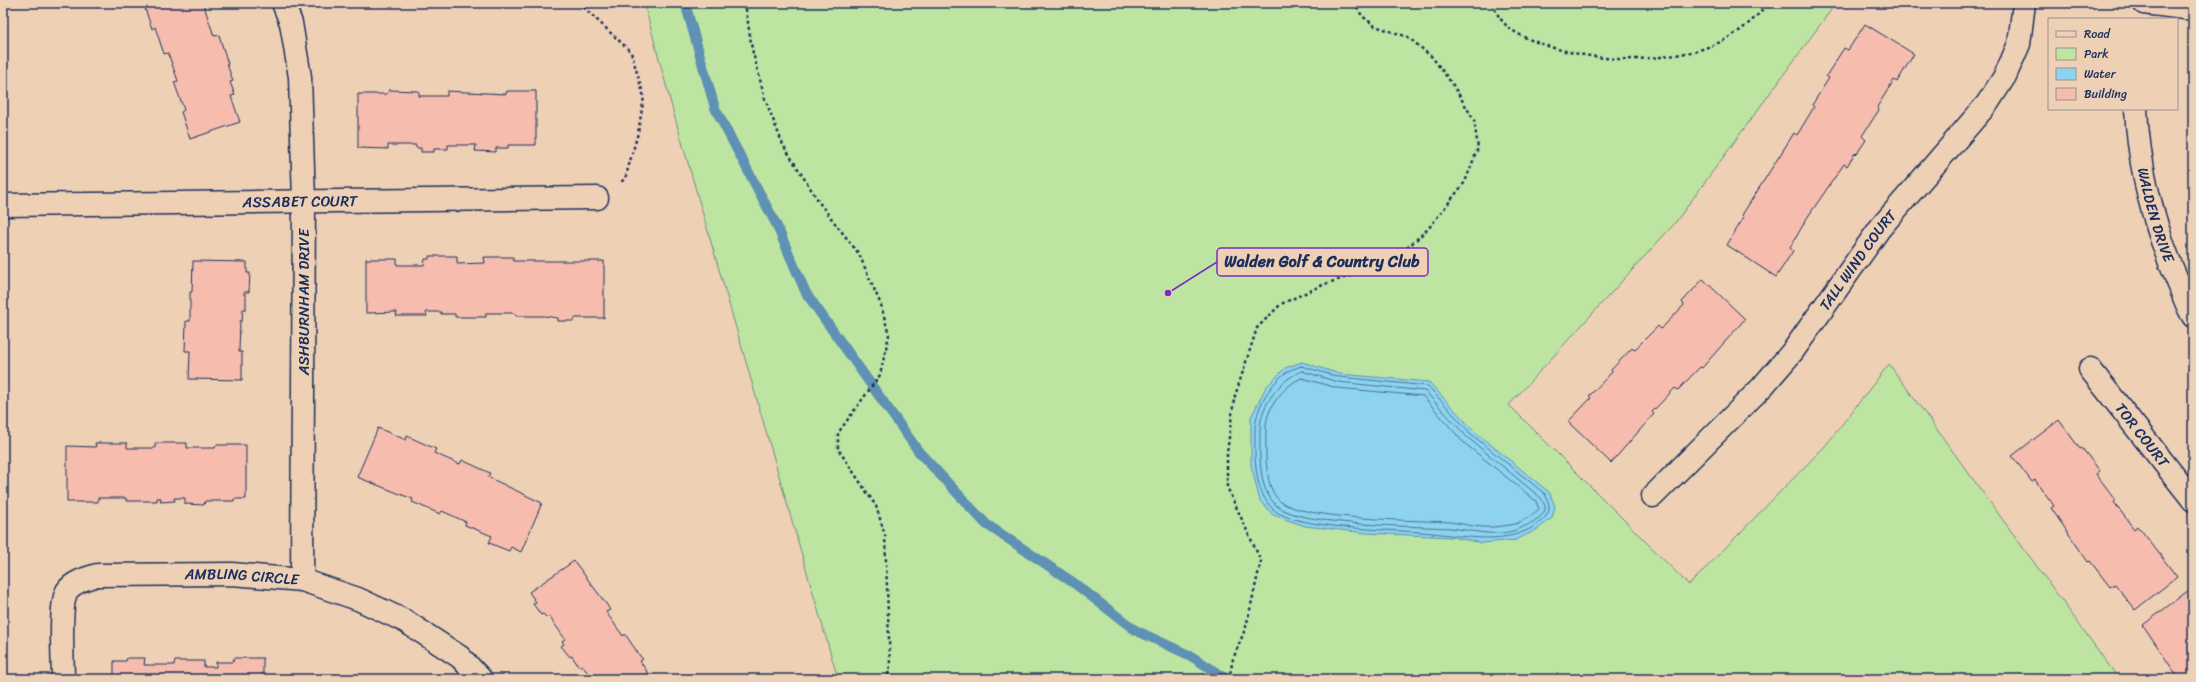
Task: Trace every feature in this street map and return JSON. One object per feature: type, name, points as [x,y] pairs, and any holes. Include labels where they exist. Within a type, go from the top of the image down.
[{"type":"street","name":"ASHBURNHAM DRIVE","points":[[283,3],[291,24],[300,77],[304,200],[302,580]]},
{"type":"street","name":"TALL WIND COURT","points":[[1653,496],[1762,387],[1794,351],[1880,228],[1987,104],[2005,76],[2019,44],[2024,3]]},
{"type":"street","points":[[2136,3],[2136,18]]},
{"type":"street","points":[[2144,3],[2193,9]]},
{"type":"street","name":"WALDEN DRIVE","points":[[2136,110],[2138,147],[2151,207],[2168,260],[2193,316]]},
{"type":"street","name":"ASSABET COURT","points":[[3,205],[304,200],[597,198]]},
{"type":"street","name":"TOR COURT","points":[[2090,369],[2193,500]]},
{"type":"street","name":"AMBLING CIRCLE","points":[[63,679],[63,610],[67,592],[79,581],[97,575],[216,574],[302,580],[358,599],[405,621],[460,657],[481,679]]},
{"type":"path","points":[[579,3],[631,52],[644,97],[638,133],[625,179],[597,198]]},
{"type":"path","points":[[745,3],[752,49],[765,99],[783,145],[821,204],[859,254],[881,305],[889,336],[880,375],[838,433],[838,449],[876,506],[885,535],[890,666],[887,679]]},
{"type":"path","points":[[1229,679],[1233,659],[1246,627],[1261,561],[1227,487],[1227,453],[1234,399],[1257,328],[1281,304],[1325,284],[1369,270],[1399,255],[1428,229],[1465,182],[1478,148],[1474,120],[1453,84],[1432,57],[1408,37],[1375,26],[1362,16],[1355,3]]},
{"type":"path","points":[[1492,3],[1499,17],[1510,28],[1539,42],[1581,53],[1620,59],[1652,57],[1698,50],[1725,40],[1754,21],[1768,3]]},
{"type":"green space","points":[[644,3],[1836,3],[1675,223],[1509,405],[1689,585],[1826,445],[1889,364],[2119,679],[838,679],[673,111]]},
{"type":"water","points":[[1302,362],[1340,374],[1429,382],[1474,431],[1549,492],[1555,506],[1552,518],[1538,529],[1516,540],[1482,543],[1451,537],[1366,533],[1305,526],[1273,515],[1260,501],[1251,465],[1251,417],[1266,387],[1285,368]]},
{"type":"building","points":[[143,3],[203,3],[214,36],[219,35],[233,81],[230,82],[235,95],[231,96],[240,122],[190,139],[181,112],[184,110],[174,82],[178,81],[168,53],[164,54],[155,27],[152,29]]},
{"type":"building","points":[[1865,24],[1914,54],[1897,82],[1894,80],[1877,107],[1879,110],[1862,136],[1866,140],[1858,152],[1856,154],[1855,153],[1847,166],[1844,164],[1807,218],[1790,248],[1793,251],[1776,277],[1727,245],[1744,217],[1742,215],[1794,133],[1797,135],[1814,107],[1812,105],[1829,78],[1826,76],[1844,48],[1848,50]]},
{"type":"building","points":[[389,90],[419,91],[419,96],[447,96],[447,91],[506,94],[507,91],[536,91],[536,145],[508,145],[508,148],[496,148],[496,152],[475,151],[476,145],[448,145],[448,149],[434,149],[434,152],[421,152],[421,148],[416,148],[416,145],[388,145],[388,149],[358,148],[358,94],[387,94]]},
{"type":"building","points":[[429,256],[457,256],[457,264],[485,263],[484,257],[513,257],[513,261],[604,261],[604,318],[575,318],[574,321],[558,321],[558,318],[544,316],[516,316],[514,313],[486,313],[486,317],[455,317],[455,314],[441,314],[441,312],[426,312],[427,316],[396,316],[397,312],[366,313],[366,259],[397,259],[397,265],[424,265],[425,259],[429,259]]},
{"type":"building","points":[[193,261],[247,262],[247,273],[250,273],[249,292],[244,292],[244,295],[246,295],[246,309],[243,309],[242,321],[240,321],[239,352],[242,352],[242,380],[189,379],[190,351],[185,351],[186,321],[190,321],[190,292],[192,292]]},
{"type":"building","points":[[1703,279],[1745,319],[1702,368],[1700,367],[1678,390],[1675,388],[1652,412],[1654,414],[1611,463],[1568,422],[1591,398],[1589,396],[1612,372],[1611,370],[1632,348],[1634,350],[1658,326],[1661,329],[1684,305],[1682,302]]},
{"type":"building","points":[[2059,420],[2080,449],[2082,448],[2100,471],[2096,474],[2116,500],[2114,502],[2134,529],[2138,526],[2177,577],[2135,610],[2115,584],[2110,587],[2090,561],[2088,562],[2051,508],[2054,506],[2052,503],[2035,480],[2032,482],[2012,456]]},
{"type":"building","points":[[378,428],[406,440],[407,436],[436,449],[434,453],[457,463],[460,464],[462,460],[490,473],[488,477],[542,503],[521,552],[511,547],[509,551],[489,543],[492,536],[465,525],[466,522],[442,511],[440,514],[412,502],[413,499],[357,477]]},
{"type":"building","points":[[95,443],[127,443],[127,448],[155,448],[155,443],[187,443],[187,448],[215,448],[216,445],[246,445],[246,499],[234,499],[234,501],[205,501],[204,505],[185,504],[185,498],[174,498],[175,501],[160,502],[161,498],[157,498],[157,501],[126,501],[126,498],[98,498],[98,502],[67,502],[67,446],[96,447]]},
{"type":"building","points":[[574,561],[607,605],[610,610],[606,612],[623,636],[625,634],[643,659],[640,661],[652,679],[592,679],[582,665],[579,667],[572,656],[570,657],[561,646],[564,644],[562,641],[565,639],[549,616],[546,617],[543,614],[541,615],[533,604],[536,602],[529,592]]},
{"type":"building","points":[[2189,590],[2193,595],[2193,679],[2179,679],[2143,625]]},
{"type":"building","points":[[127,658],[145,658],[144,665],[174,665],[175,661],[204,661],[204,667],[216,667],[216,662],[233,662],[234,658],[263,658],[263,679],[114,679],[114,661],[126,661]]},
{"type":"waterway","points":[[685,3],[715,108],[776,224],[806,293],[919,452],[986,524],[1074,583],[1135,630],[1191,656],[1227,679]]},
{"type":"place","name":"Walden Golf & Country Club","points":[[1168,293]]}]
